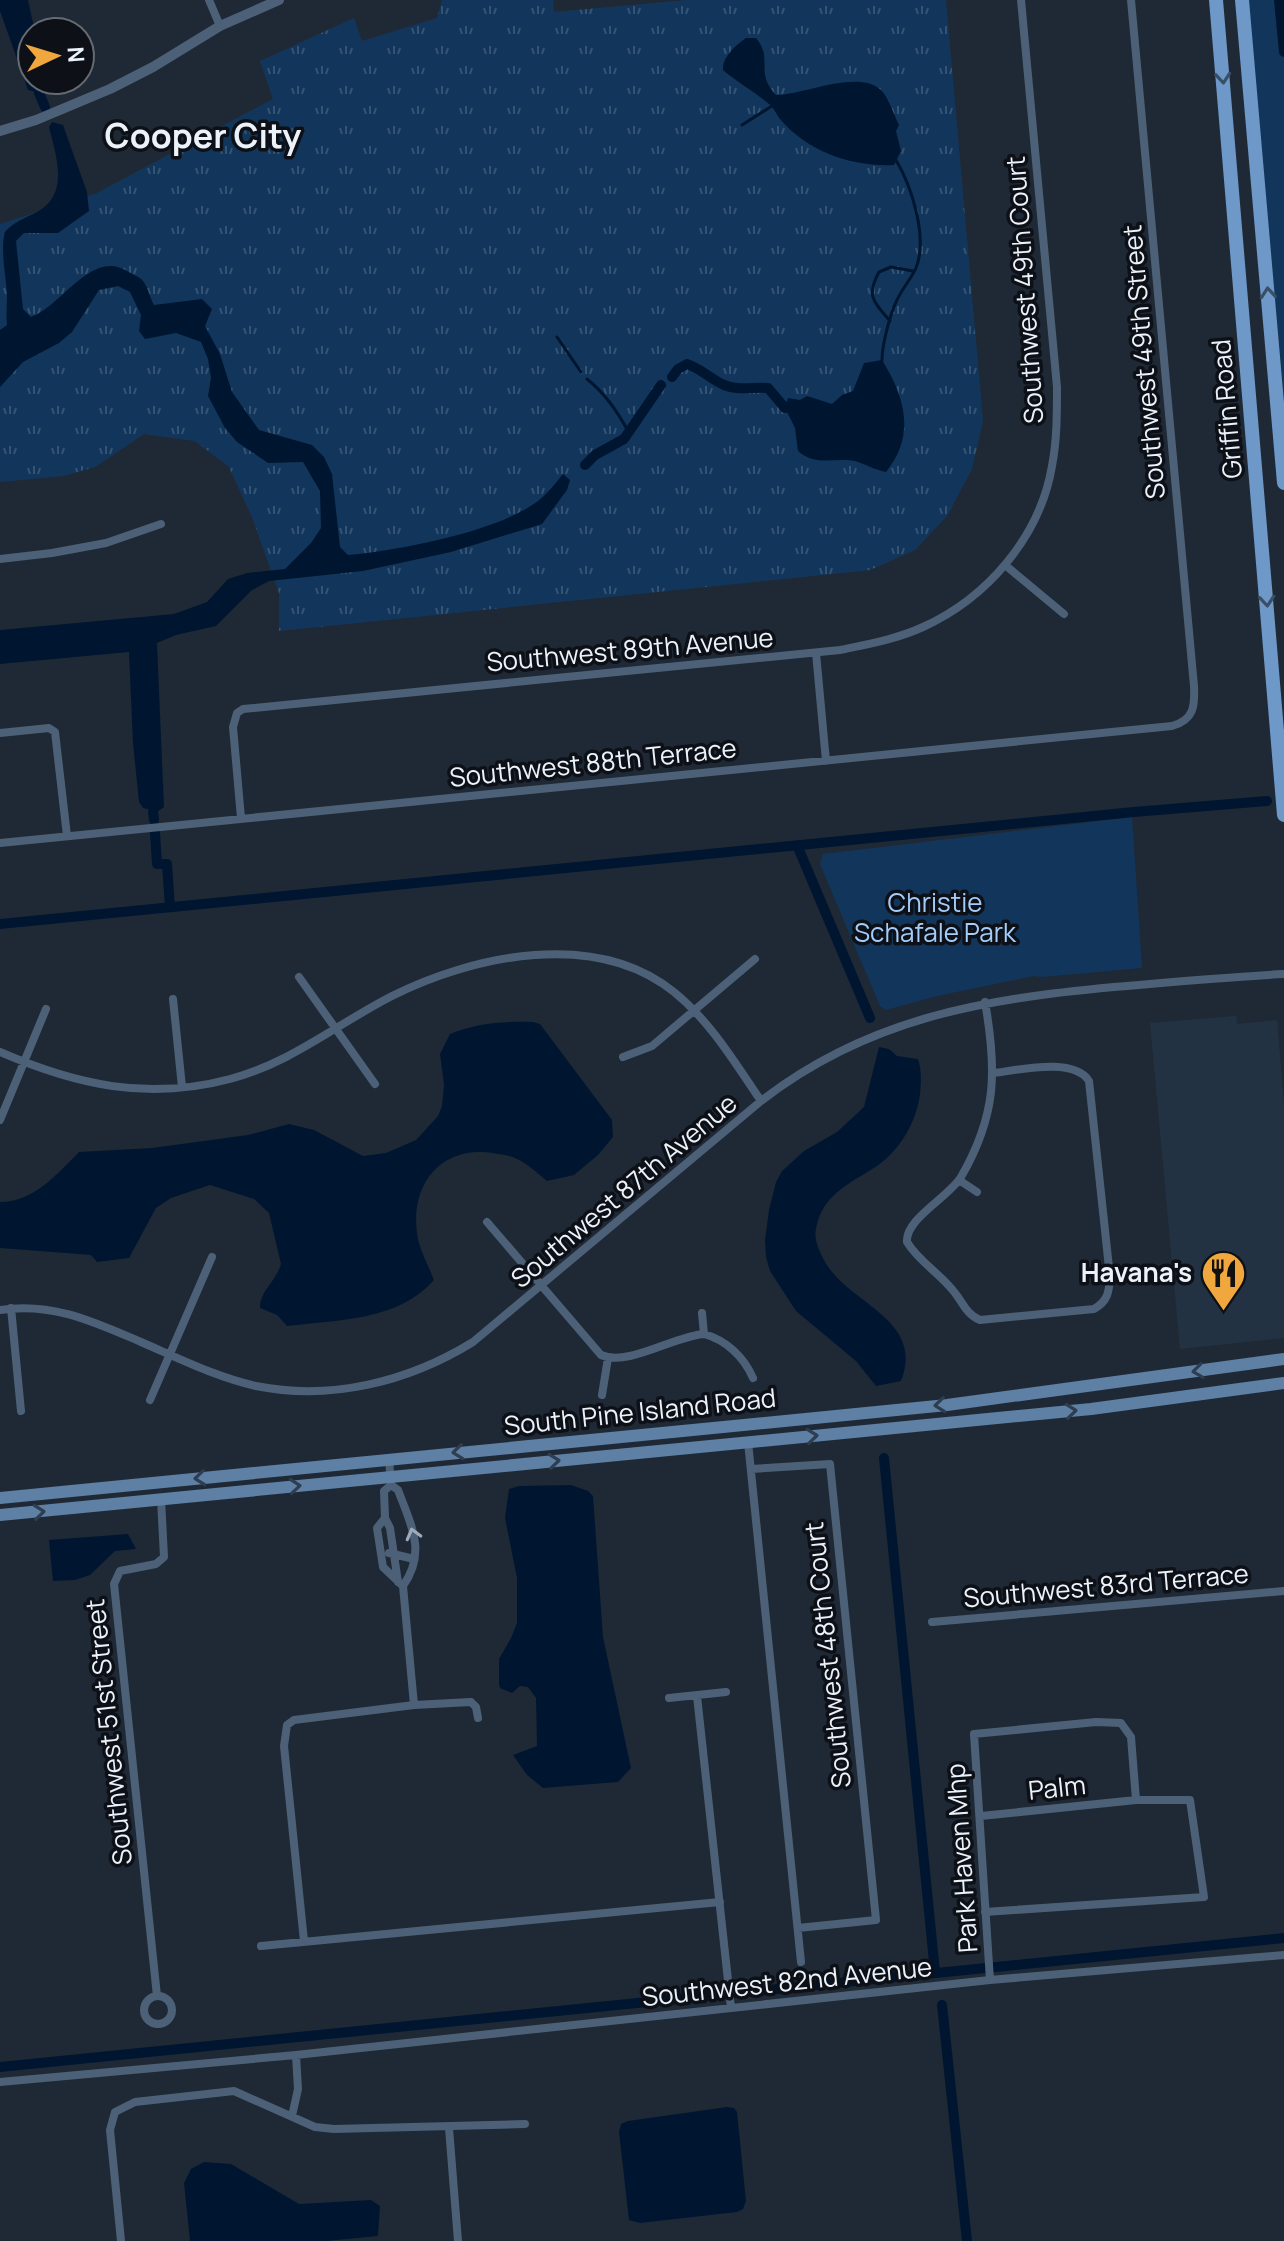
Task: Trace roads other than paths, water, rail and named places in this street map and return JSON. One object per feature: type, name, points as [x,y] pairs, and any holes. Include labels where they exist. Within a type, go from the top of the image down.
[{"type":"main road","name":"Griffin Road","points":[[1216,0],[1281,677],[1284,815]]},
{"type":"main road","name":"Griffin Road","points":[[1242,0],[1284,483]]},
{"type":"main road","name":"South Pine Island Road","points":[[0,1498],[947,1405],[1284,1359]]},
{"type":"main road","name":"South Pine Island Road","points":[[0,1515],[391,1481],[1091,1409],[1284,1383]]},
{"type":"main road","points":[[629,1435],[631,1454]]},
{"type":"street","points":[[209,0],[220,26]]},
{"type":"street","points":[[0,131],[36,120],[110,89],[220,26],[279,0]]},
{"type":"street","name":"Southwest 49th Court","points":[[1005,565],[1033,522],[1052,469],[1057,431],[1057,387],[1021,0]]},
{"type":"street","name":"Southwest 49th Street","points":[[1131,0],[1194,686],[1195,703],[1188,719]]},
{"type":"street","points":[[0,559],[106,543],[161,524]]},
{"type":"street","points":[[1005,565],[1064,614]]},
{"type":"street","name":"Southwest 89th Avenue","points":[[241,818],[233,727],[237,713],[243,709],[816,653],[874,643],[922,627],[967,601],[1005,565]]},
{"type":"street","points":[[816,653],[826,761]]},
{"type":"street","name":"Southwest 88th Terrace","points":[[0,843],[1172,726],[1188,719]]},
{"type":"street","points":[[0,733],[49,728],[55,732],[67,836]]},
{"type":"street","points":[[0,1052],[63,1077],[102,1086],[143,1089],[182,1087],[229,1079],[269,1066],[390,997],[428,981],[472,967],[547,954],[593,956],[636,968],[675,993],[716,1038],[761,1101]]},
{"type":"street","points":[[623,1057],[652,1046],[755,959]]},
{"type":"street","name":"Southwest 87th Avenue","points":[[0,1310],[44,1308],[71,1313],[169,1355],[257,1386],[322,1390],[366,1386],[410,1374],[456,1353],[492,1328],[761,1101],[806,1070],[860,1041],[931,1015],[985,1002],[1082,990],[1284,974]]},
{"type":"street","points":[[299,977],[375,1084]]},
{"type":"street","points":[[173,999],[182,1087]]},
{"type":"street","points":[[985,1002],[994,1073],[983,1126],[959,1180],[910,1228],[906,1237],[915,1253],[942,1277],[974,1318],[986,1321],[1087,1312],[1103,1303],[1108,1295],[1110,1277],[1093,1098],[1086,1076],[1081,1071],[1066,1067],[994,1073]]},
{"type":"street","points":[[0,1120],[46,1009]]},
{"type":"street","points":[[959,1180],[977,1192]]},
{"type":"street","points":[[487,1222],[594,1348],[608,1358],[623,1357],[704,1334],[739,1355],[753,1378]]},
{"type":"street","points":[[150,1400],[212,1257]]},
{"type":"street","points":[[11,1308],[21,1411]]},
{"type":"street","points":[[702,1313],[704,1334]]},
{"type":"street","points":[[602,1395],[608,1358]]},
{"type":"street","points":[[748,1442],[801,1962]]},
{"type":"street","points":[[389,1459],[391,1481],[398,1490],[418,1541],[409,1578],[400,1584]]},
{"type":"street","name":"Southwest 48th Court","points":[[751,1469],[830,1464],[876,1920],[798,1928]]},
{"type":"street","points":[[391,1481],[384,1491],[385,1518],[390,1528],[400,1584],[414,1705]]},
{"type":"street","name":"Southwest 51st Street","points":[[157,1996],[114,1584],[120,1571],[156,1564],[164,1557],[161,1499]]},
{"type":"street","points":[[385,1518],[377,1528],[383,1567],[400,1584]]},
{"type":"street","points":[[380,1553],[394,1553],[414,1559]]},
{"type":"street","name":"Southwest 83rd Terrace","points":[[932,1622],[1284,1591]]},
{"type":"street","points":[[669,1698],[726,1692]]},
{"type":"street","points":[[697,1696],[730,2003]]},
{"type":"street","points":[[304,1941],[284,1746],[287,1725],[294,1720],[414,1705],[471,1702],[476,1707],[478,1718]]},
{"type":"street","name":"Park Haven Mhp","points":[[990,1979],[974,1734],[1096,1722],[1121,1723],[1131,1737],[1136,1800]]},
{"type":"street","name":"Palm","points":[[981,1816],[1136,1800],[1190,1800],[1204,1897],[985,1912]]},
{"type":"street","points":[[261,1946],[720,1902]]},
{"type":"street","name":"Southwest 82nd Avenue","points":[[0,2082],[296,2055],[730,2003],[1284,1955]]},
{"type":"street","points":[[292,2116],[298,2089],[296,2055]]},
{"type":"street","points":[[121,2241],[110,2130],[115,2112],[135,2102],[234,2091],[315,2127],[449,2128],[525,2124]]},
{"type":"street","points":[[449,2128],[458,2241]]},
{"type":"waterway","points":[[1279,0],[1284,52]]},
{"type":"waterway","points":[[40,96],[45,107]]},
{"type":"waterway","points":[[742,125],[772,106]]},
{"type":"waterway","points":[[882,360],[892,313],[916,268],[920,242],[908,184],[896,160]]},
{"type":"waterway","points":[[890,321],[873,298],[875,280],[879,272],[891,267],[913,271]]},
{"type":"waterway","points":[[557,337],[581,372]]},
{"type":"waterway","points":[[672,377],[687,364],[727,386],[768,388],[785,408]]},
{"type":"waterway","points":[[587,379],[611,404],[629,433]]},
{"type":"waterway","points":[[585,465],[595,455],[624,439],[661,385]]},
{"type":"waterway","points":[[0,924],[1267,801]]},
{"type":"waterway","points":[[153,812],[154,820]]},
{"type":"waterway","points":[[155,833],[157,864],[167,864],[170,907]]},
{"type":"waterway","points":[[797,845],[870,1018]]},
{"type":"waterway","points":[[884,1458],[935,1972]]},
{"type":"waterway","points":[[0,2067],[1284,1938]]},
{"type":"waterway","points":[[942,2005],[967,2241]]},
{"type":"place","name":"Havana's","points":[[1223,1312]]},
{"type":"district","name":"Cooper City","points":[[203,136]]},
{"type":"park label","name":"Christie Schafale Park","points":[[935,918]]}]
